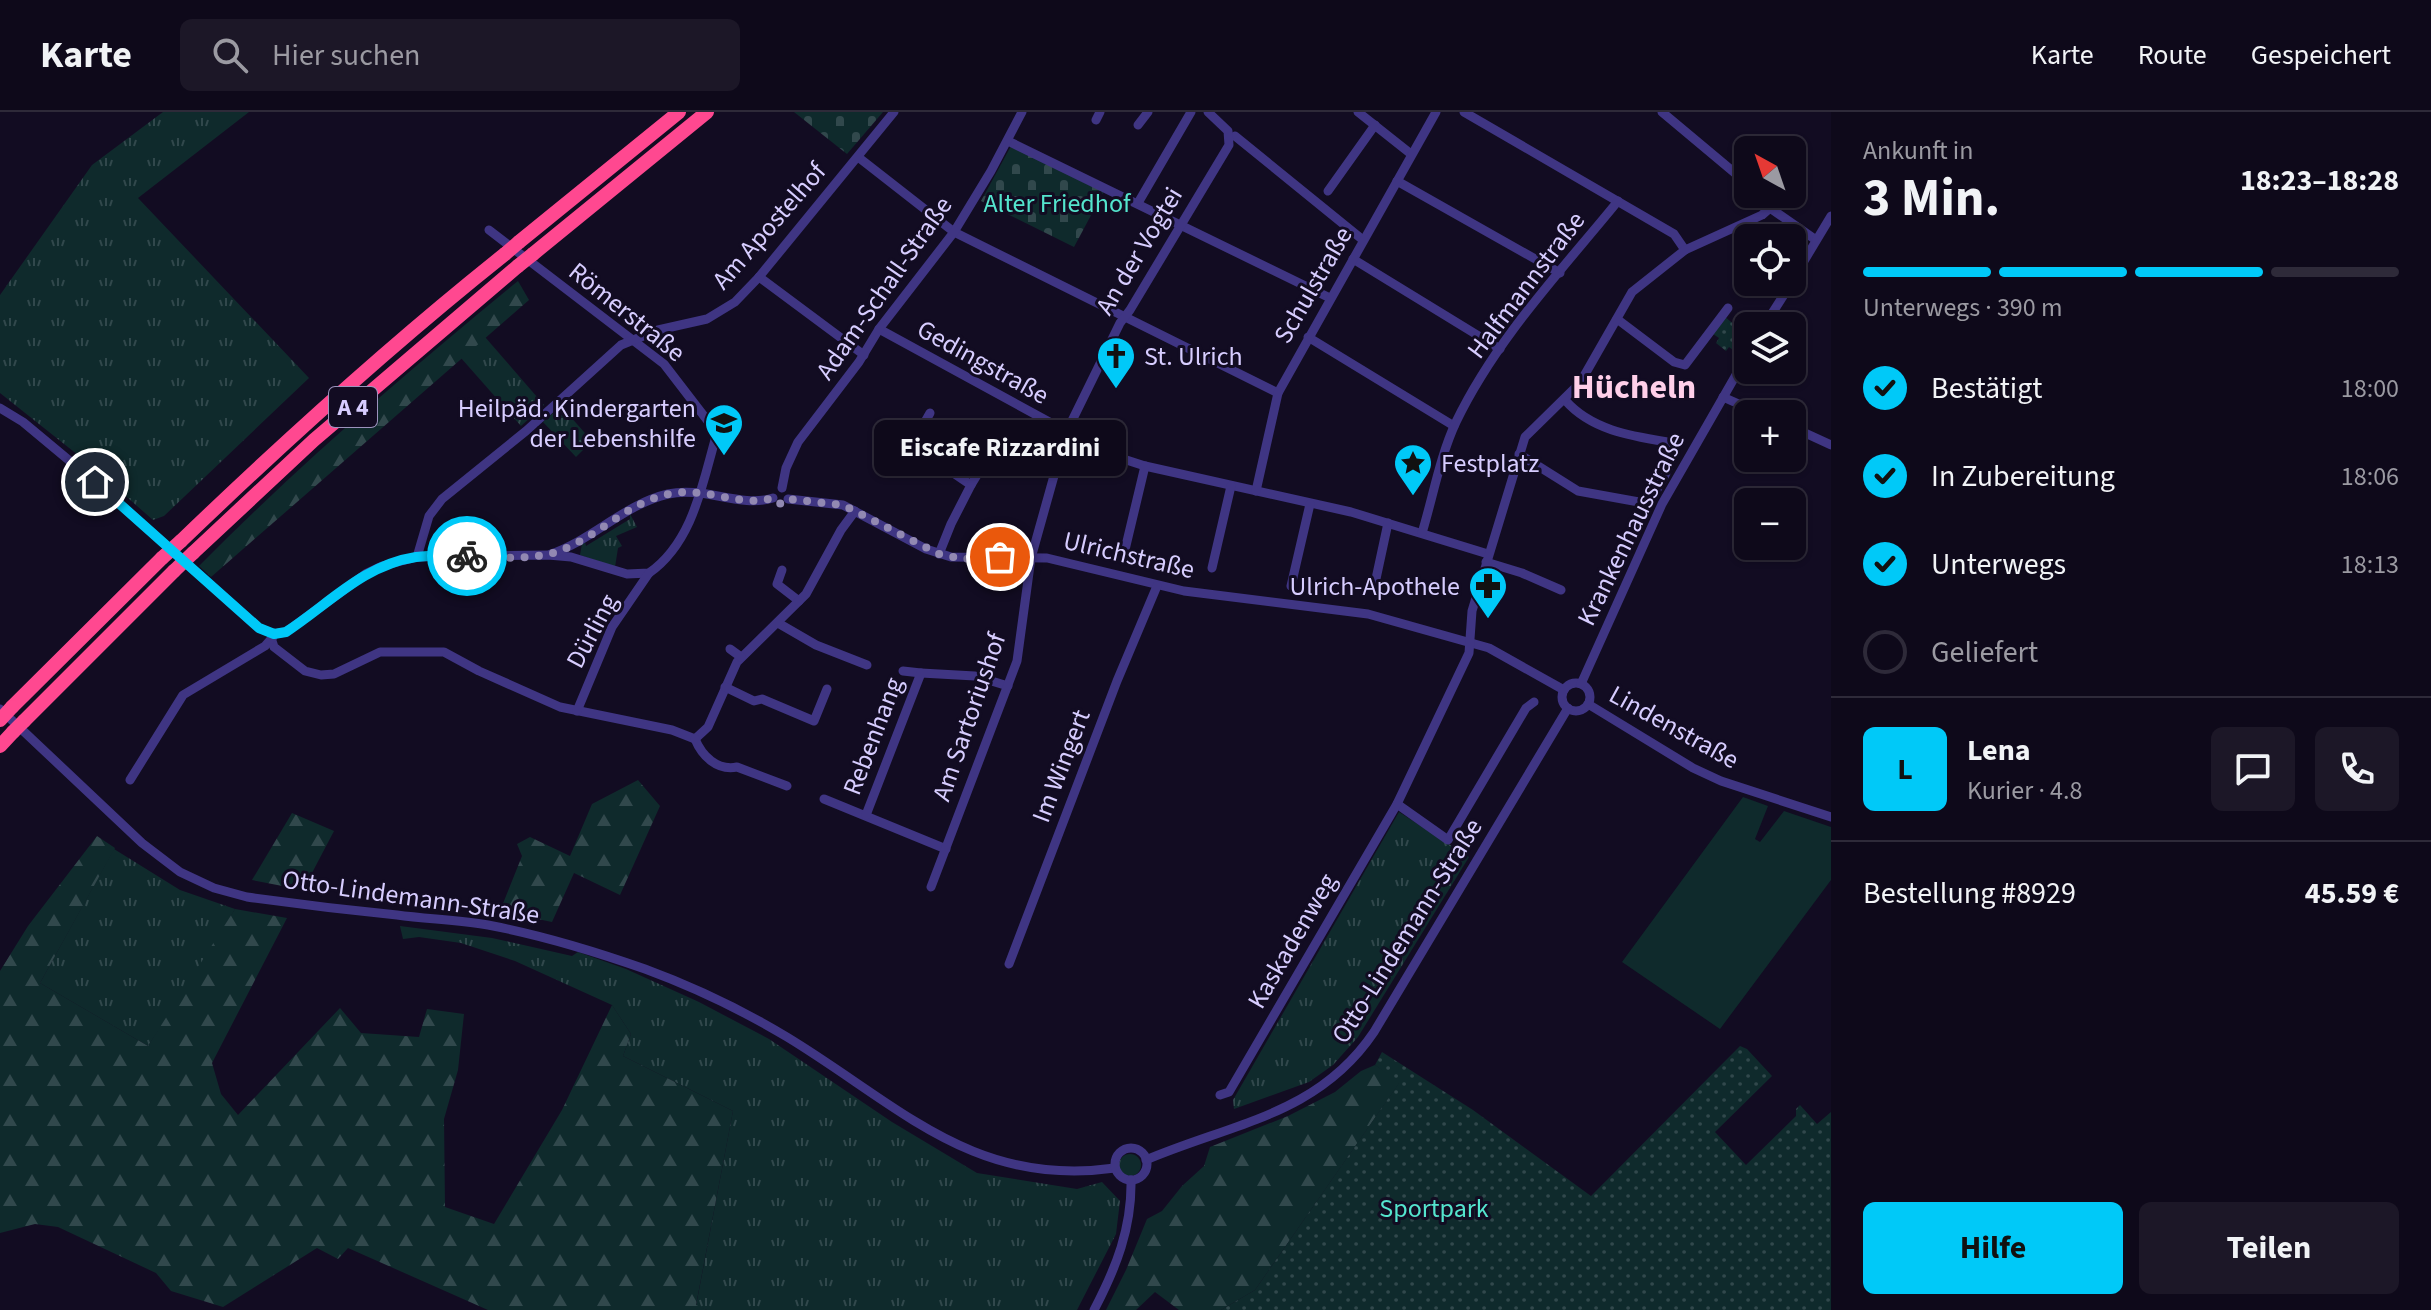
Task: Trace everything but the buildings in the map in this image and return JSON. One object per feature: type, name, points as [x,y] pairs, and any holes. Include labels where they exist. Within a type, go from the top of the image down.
[{"type":"highway","name":"A 4","points":[[0,720],[6,708],[270,456],[441,305],[679,112]]},
{"type":"highway","name":"A 4","points":[[0,746],[174,571],[314,440],[518,266],[707,112]]},
{"type":"street","name":"Am Apostelhof","points":[[417,557],[429,516],[442,499],[526,431],[621,345],[658,330],[694,323],[721,313],[759,277],[894,112]]},
{"type":"street","name":"Adam-Schall-Straße","points":[[782,488],[786,468],[798,442],[954,232],[1022,112]]},
{"type":"street","points":[[1138,125],[1148,112]]},
{"type":"street","points":[[1138,203],[1191,112]]},
{"type":"street","name":"An der Vogtei","points":[[1031,558],[1066,433],[1120,323],[1230,139],[1225,127],[1208,112]]},
{"type":"street","points":[[1358,112],[1411,154]]},
{"type":"street","name":"Schulstraße","points":[[1256,491],[1278,393],[1436,112]]},
{"type":"street","points":[[1464,112],[1674,234],[1685,250]]},
{"type":"street","points":[[1662,112],[1734,172]]},
{"type":"street","points":[[1328,191],[1375,125]]},
{"type":"street","points":[[1235,136],[1363,240]]},
{"type":"street","points":[[1008,141],[1330,298]]},
{"type":"street","points":[[858,157],[954,232],[1278,393]]},
{"type":"street","points":[[1397,181],[1560,273]]},
{"type":"street","name":"Halfmannstraße","points":[[1422,533],[1454,426],[1513,328],[1618,201]]},
{"type":"street","points":[[1770,208],[1816,240]]},
{"type":"street","name":"Kaskadenweg","points":[[1220,1095],[1229,1092],[1237,1079],[1397,804],[1469,653],[1472,611],[1525,437],[1580,383],[1632,292],[1685,250],[1762,215],[1770,208]]},
{"type":"street","points":[[1806,258],[1831,216]]},
{"type":"street","name":"Römerstraße","points":[[489,230],[664,364],[714,429],[715,440],[701,491]]},
{"type":"street","points":[[1353,259],[1500,349]]},
{"type":"street","points":[[759,277],[864,355]]},
{"type":"street","points":[[1617,319],[1674,362],[1685,365],[1728,308]]},
{"type":"street","name":"Gedingstraße","points":[[879,329],[1108,454],[1145,466],[1351,512],[1422,533],[1561,590]]},
{"type":"street","points":[[1308,337],[1454,426]]},
{"type":"street","name":"Krankenhausstraße","points":[[1581,684],[1662,504],[1734,378]]},
{"type":"street","points":[[1723,397],[1734,402]]},
{"type":"street","points":[[1519,454],[1578,491],[1639,502],[1651,500],[1674,455],[1672,445],[1599,426],[1565,400]]},
{"type":"street","points":[[0,408],[23,422],[93,480],[259,628],[273,637]]},
{"type":"street","points":[[930,413],[912,445],[971,485]]},
{"type":"street","points":[[942,466],[962,431]]},
{"type":"street","points":[[1806,433],[1831,445]]},
{"type":"street","points":[[939,554],[971,485],[993,449]]},
{"type":"street","points":[[1124,554],[1145,466]]},
{"type":"street","points":[[1212,568],[1231,486]]},
{"type":"street","points":[[548,555],[574,544],[653,498],[676,492],[701,491],[740,499],[773,498],[781,504],[788,499],[788,493],[782,488],[775,490],[773,498]]},
{"type":"street","points":[[130,780],[183,695],[302,622],[367,573],[417,557],[548,555],[625,574],[649,573],[684,531],[701,491]]},
{"type":"street","name":"Ulrichstraße","points":[[788,499],[837,504],[939,554],[963,559],[1031,558],[1073,563],[1157,586],[1368,614],[1469,641]]},
{"type":"street","points":[[1291,586],[1310,504]]},
{"type":"street","points":[[695,739],[708,727],[741,657],[778,623],[810,587],[855,511]]},
{"type":"street","points":[[1374,588],[1388,523]]},
{"type":"street","points":[[574,544],[573,552],[578,560]]},
{"type":"street","name":"Am Sartoriushof","points":[[931,887],[1018,655],[1031,558]]},
{"type":"street","points":[[782,570],[777,584],[799,601]]},
{"type":"street","name":"Dürling","points":[[577,711],[612,627],[649,573]]},
{"type":"street","name":"Im Wingert","points":[[1009,964],[1111,696],[1157,586]]},
{"type":"street","points":[[778,623],[816,645],[867,665]]},
{"type":"street","points":[[273,637],[274,647],[297,666],[310,673],[327,675],[380,652],[444,652],[560,707],[672,730],[695,739],[707,759],[787,786]]},
{"type":"street","points":[[1469,641],[1489,648],[1564,690]]},
{"type":"street","points":[[730,649],[741,657]]},
{"type":"street","name":"Rebenhang","points":[[903,671],[975,676],[1008,686]]},
{"type":"street","name":"Rebenhang","points":[[866,815],[921,673]]},
{"type":"street","points":[[1571,684],[1581,684],[1590,695],[1588,704],[1581,710],[1568,708],[1562,698],[1564,690],[1571,684]]},
{"type":"street","points":[[725,687],[754,701],[762,699],[814,721],[827,689]]},
{"type":"street","points":[[1397,804],[1448,840],[1526,708],[1534,702]]},
{"type":"street","name":"Lindenstraße","points":[[1588,704],[1693,768],[1721,781],[1831,817]]},
{"type":"street","name":"Otto-Lindemann-Straße","points":[[6,708],[142,843],[180,872],[214,888],[288,903],[484,925],[541,936],[588,950],[647,970],[740,1011],[959,1147],[1021,1168],[1079,1173],[1115,1168]]},
{"type":"street","name":"Otto-Lindemann-Straße","points":[[1146,1160],[1297,1102],[1322,1088],[1353,1061],[1374,1032],[1568,708]]},
{"type":"street","name":"Rebenhang","points":[[824,799],[946,849]]},
{"type":"street","points":[[1124,1149],[1135,1149],[1146,1160],[1144,1174],[1131,1180],[1122,1178],[1115,1168],[1116,1157],[1124,1149]]},
{"type":"street","points":[[1094,1310],[1128,1230],[1132,1204],[1131,1180]]},
{"type":"green space","points":[[163,112],[249,112],[138,198],[309,378],[164,516],[153,520],[0,393],[0,295],[92,165]]},
{"type":"green space","points":[[794,112],[883,112],[847,154]]},
{"type":"green space","name":"Alter Friedhof","points":[[1011,146],[1104,191],[1074,247],[981,201]]},
{"type":"green space","points":[[518,281],[529,300],[211,577],[199,566],[354,420]]},
{"type":"green space","points":[[1724,316],[1734,324],[1734,351],[1729,347],[1726,351],[1716,343],[1719,338],[1713,334]]},
{"type":"green space","points":[[485,337],[544,405],[521,426],[461,358]]},
{"type":"green space","points":[[561,406],[592,441],[576,457],[543,422]]},
{"type":"green space","points":[[630,514],[637,527],[616,536],[622,546],[618,548],[615,567],[580,555],[582,544],[585,542],[586,546],[630,519]]},
{"type":"green space","points":[[638,780],[660,806],[620,895],[574,873],[552,922],[500,911],[522,856],[517,844],[530,837],[570,856],[592,804]]},
{"type":"green space","points":[[1743,797],[1768,806],[1755,839],[1760,842],[1784,811],[1831,827],[1831,880],[1720,1029],[1622,962]]},
{"type":"green space","points":[[1399,812],[1469,857],[1358,1037],[1333,1065],[1309,1082],[1234,1109],[1233,1100]]},
{"type":"green space","points":[[292,813],[334,831],[303,890],[252,880]]},
{"type":"green space","points":[[97,836],[115,848],[40,983],[148,1046],[235,909],[287,918],[212,1063],[221,1094],[238,1115],[340,1008],[361,1033],[419,1037],[427,1009],[464,1014],[458,1070],[444,1119],[445,1207],[494,1224],[562,1110],[612,1005],[631,1034],[623,1056],[733,1111],[696,1305],[707,1310],[488,1310],[348,1248],[338,1259],[317,1248],[223,1307],[171,1291],[156,1273],[58,1227],[35,1224],[0,1233],[0,971],[28,926]]},
{"type":"green space","points":[[114,849],[180,890],[235,909],[148,1046],[40,983]]},
{"type":"green space","points":[[400,926],[492,938],[572,956],[578,952],[626,969],[699,1002],[769,1039],[892,1122],[977,1173],[1077,1189],[1102,1182],[1120,1201],[1116,1234],[1077,1310],[707,1310],[696,1306],[733,1111],[623,1056],[631,1034],[612,1005],[515,961],[461,943],[419,937],[403,939]]},
{"type":"green space","name":"Sportpark","points":[[1740,1046],[1747,1049],[1772,1076],[1715,1132],[1746,1165],[1796,1116],[1800,1105],[1817,1124],[1831,1112],[1831,1310],[1221,1310],[1255,1290],[1399,1083],[1375,1065],[1382,1052],[1473,1110],[1591,1196]]},
{"type":"green space","points":[[1375,1065],[1400,1082],[1255,1290],[1221,1310],[1179,1310],[1155,1292],[1136,1310],[1106,1310],[1147,1219],[1162,1211],[1182,1186],[1204,1166],[1210,1147],[1288,1116],[1335,1092],[1361,1071]]},
{"type":"green space","points":[[1130,1154],[1141,1165],[1130,1176],[1119,1165]]},
{"type":"way so far","points":[[467,556],[548,555],[574,544],[653,498],[676,492],[701,491],[740,499],[773,498],[781,504],[788,499],[811,504],[843,505],[939,554],[963,559],[1000,557]]},
{"type":"place","name":"St. Ulrich","points":[[1116,390]]},
{"type":"place","name":"Heilpäd. Kindergarten der Lebenshilfe","points":[[724,457]]},
{"type":"place","name":"Festplatz","points":[[1413,497]]},
{"type":"place","name":"Eiscafe Rizzardini","points":[[1000,557]]},
{"type":"place","name":"Ulrich-Apothele","points":[[1488,620]]},
{"type":"district","name":"Hücheln","points":[[1634,387]]},
{"type":"route","points":[[95,482],[259,628],[274,634],[286,632],[302,622],[350,584],[382,566],[417,557],[467,556]]}]
